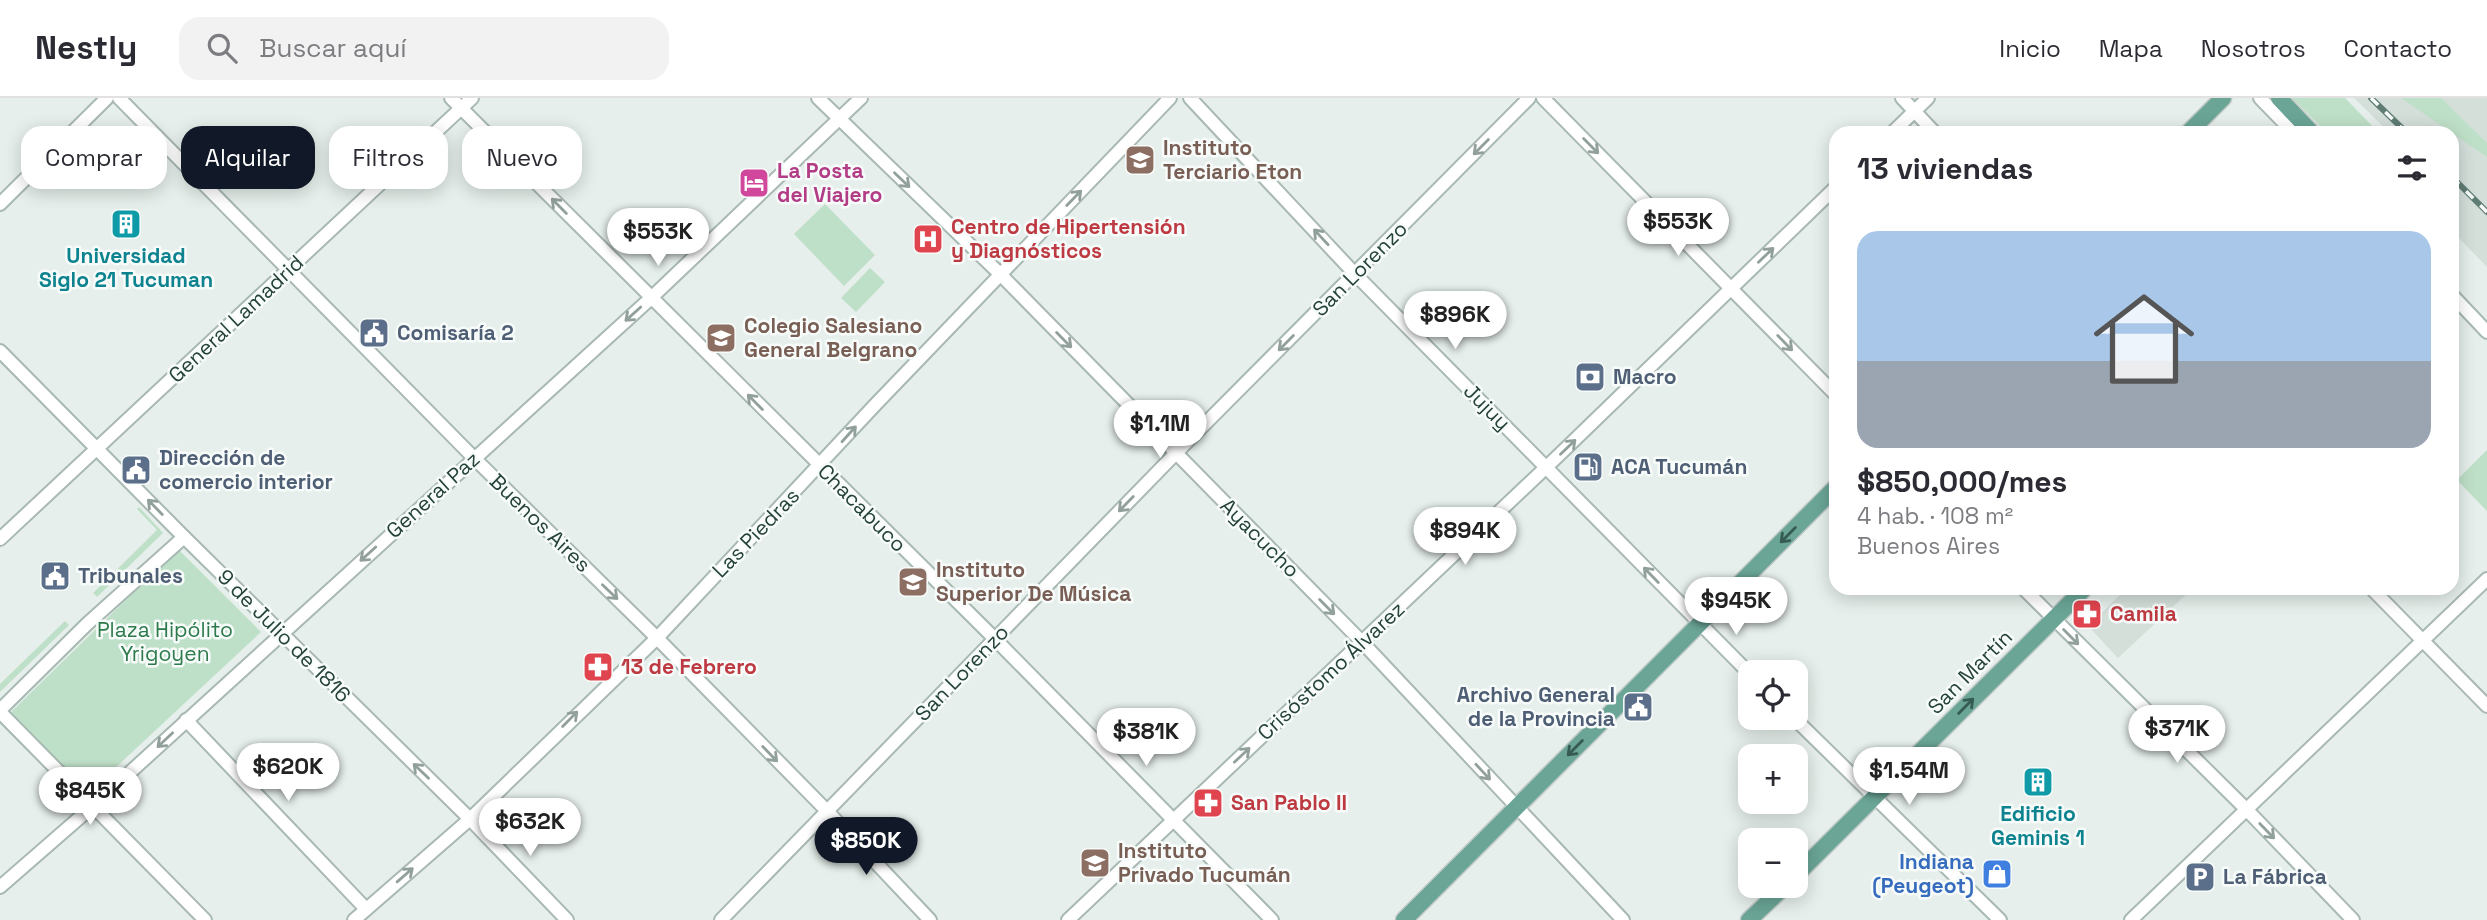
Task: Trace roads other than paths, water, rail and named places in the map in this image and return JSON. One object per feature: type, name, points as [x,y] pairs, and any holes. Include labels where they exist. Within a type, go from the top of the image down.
[{"type":"main road","points":[[2195,126],[2223,98]]},
{"type":"main road","points":[[2279,98],[2305,126]]},
{"type":"main road","points":[[1404,920],[1829,494]]},
{"type":"main road","name":"San Martín","points":[[1808,863],[2078,595]]},
{"type":"main road","points":[[1749,920],[1772,898]]},
{"type":"street","points":[[0,204],[107,98]]},
{"type":"street","name":"Buenos Aires","points":[[119,98],[474,458],[657,638],[930,920]]},
{"type":"street","name":"Chacabuco","points":[[451,98],[995,639],[1272,920]]},
{"type":"street","name":"General Lamadrid","points":[[0,539],[472,98]]},
{"type":"street","name":"Ayacucho","points":[[818,98],[1000,274],[1362,642],[1623,920]]},
{"type":"street","name":"General Paz","points":[[0,887],[93,806],[651,298],[861,98]]},
{"type":"street","name":"Las Piedras","points":[[354,920],[470,818],[657,638],[1170,98]]},
{"type":"street","name":"Jujuy","points":[[1190,98],[1355,274],[1738,662]]},
{"type":"street","name":"San Lorenzo","points":[[721,920],[1176,453],[1529,98]]},
{"type":"street","points":[[1543,98],[1829,389]]},
{"type":"street","points":[[1902,98],[1928,126]]},
{"type":"street","points":[[1899,126],[1928,98]]},
{"type":"street","points":[[2260,98],[2287,126]]},
{"type":"street","name":"Crisóstomo Álvarez","points":[[1068,920],[1546,468],[1829,194]]},
{"type":"street","points":[[2459,302],[2487,332]]},
{"type":"street","name":"9 de Julio de 1816","points":[[0,351],[184,537],[470,818],[567,920]]},
{"type":"street","points":[[184,537],[87,624],[0,711],[205,920]]},
{"type":"street","points":[[2131,920],[2487,579]]},
{"type":"street","points":[[2030,595],[2247,810],[2353,920]]},
{"type":"street","points":[[2378,595],[2487,706]]},
{"type":"street","points":[[186,720],[366,909]]},
{"type":"street","points":[[1806,730],[2000,920]]},
{"type":"railway","points":[[2371,98],[2400,126]]},
{"type":"railway","points":[[2459,184],[2487,212]]},
{"type":"place","name":"Instituto Terciario Eton","points":[[1140,160]]},
{"type":"place","name":"La Posta del Viajero","points":[[754,183]]},
{"type":"place","name":"Universidad Siglo 21 Tucuman","points":[[126,224]]},
{"type":"place","name":"Centro de Hipertensión y Diagnósticos","points":[[928,239]]},
{"type":"place","name":"Comisaría 2","points":[[374,333]]},
{"type":"place","name":"Colegio Salesiano General Belgrano","points":[[721,338]]},
{"type":"place","name":"Macro","points":[[1590,377]]},
{"type":"place","name":"ACA Tucumán","points":[[1588,467]]},
{"type":"place","name":"Dirección de comercio interior","points":[[136,470]]},
{"type":"place","name":"Tribunales","points":[[55,576]]},
{"type":"place","name":"Instituto Superior De Música","points":[[913,582]]},
{"type":"place","name":"Camila","points":[[2087,614]]},
{"type":"place","name":"13 de Febrero","points":[[598,667]]},
{"type":"place","name":"Archivo General de la Provincia","points":[[1638,707]]},
{"type":"place","name":"Edificio Geminis 1","points":[[2038,782]]},
{"type":"place","name":"San Pablo II","points":[[1208,803]]},
{"type":"place","name":"Instituto Privado Tucumán","points":[[1095,863]]},
{"type":"place","name":"Indiana (Peugeot)","points":[[1997,874]]},
{"type":"place","name":"La Fábrica","points":[[2200,877]]},
{"type":"park label","name":"Plaza Hipólito Yrigoyen","points":[[165,642]]}]
